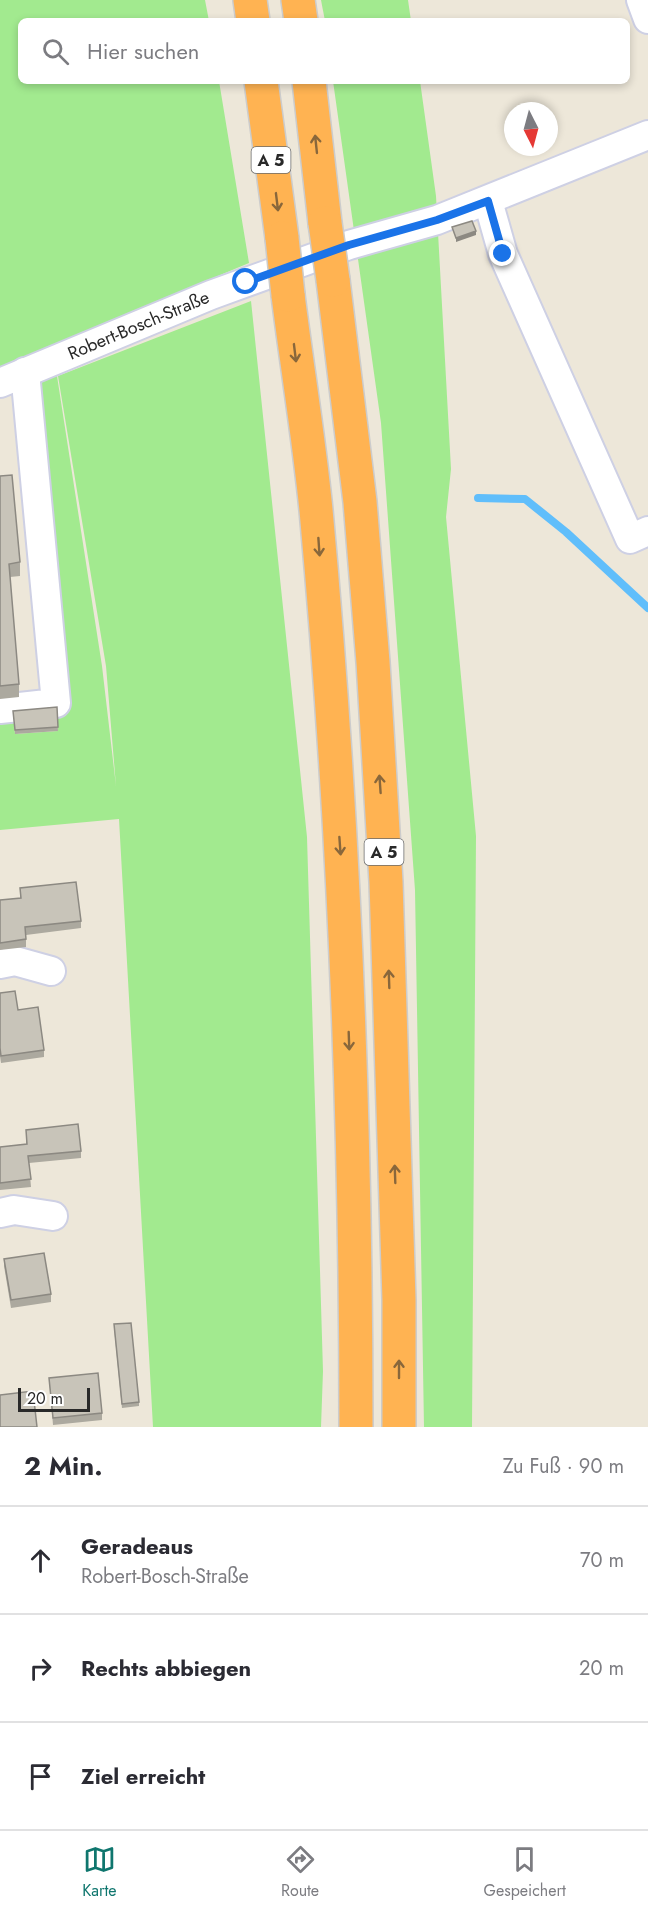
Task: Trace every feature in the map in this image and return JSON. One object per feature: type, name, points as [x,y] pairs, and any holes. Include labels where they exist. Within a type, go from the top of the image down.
[{"type":"highway","points":[[250,0],[253,18]]},
{"type":"highway","points":[[298,0],[301,18]]},
{"type":"highway","name":"A 5","points":[[261,84],[316,508],[343,881],[356,1299],[356,1427]]},
{"type":"highway","name":"A 5","points":[[309,84],[360,502],[373,662],[386,882],[399,1300],[399,1427]]},
{"type":"street","points":[[641,0],[648,19]]},
{"type":"street","name":"Robert-Bosch-Straße","points":[[13,377],[211,295],[349,245],[437,220],[648,135]]},
{"type":"street","points":[[488,201],[503,254],[630,539],[648,531]]},
{"type":"street","points":[[0,709],[56,703],[13,377]]},
{"type":"street","points":[[0,964],[15,961],[51,971]]},
{"type":"street","points":[[0,1213],[14,1210],[53,1216]]},
{"type":"green space","points":[[0,0],[205,0],[208,18],[18,18],[18,84],[219,84],[249,263],[0,367]]},
{"type":"green space","points":[[321,0],[408,0],[411,18],[324,18]]},
{"type":"green space","points":[[333,84],[420,84],[436,196],[451,469],[446,517],[476,836],[472,1427],[424,1427],[415,890],[381,423]]},
{"type":"green space","points":[[251,301],[307,837],[323,1371],[321,1427],[153,1427],[119,819],[0,830],[0,716],[13,714],[15,734],[58,731],[34,384],[57,376],[102,666],[116,786],[106,666],[58,376]]},
{"type":"building","points":[[472,221],[476,231],[456,238],[452,227]]},
{"type":"building","points":[[12,475],[20,562],[9,564],[19,684],[0,686],[0,476]]},
{"type":"building","points":[[57,707],[58,727],[15,730],[13,711]]},
{"type":"building","points":[[76,882],[81,921],[25,927],[26,939],[0,943],[0,900],[21,898],[20,888]]},
{"type":"building","points":[[15,991],[18,1010],[38,1007],[44,1050],[1,1056],[0,993]]},
{"type":"building","points":[[78,1124],[81,1151],[28,1156],[31,1179],[0,1183],[0,1147],[27,1144],[26,1130]]},
{"type":"building","points":[[44,1253],[51,1294],[11,1300],[4,1259]]},
{"type":"building","points":[[131,1323],[139,1402],[122,1404],[114,1324]]},
{"type":"building","points":[[98,1373],[102,1413],[53,1418],[49,1378]]},
{"type":"building","points":[[33,1391],[37,1427],[0,1427],[0,1395]]},
{"type":"waterway","points":[[478,498],[525,499],[566,532],[648,608]]},
{"type":"route","points":[[246,282],[349,245],[437,220],[488,201],[503,254]]}]
